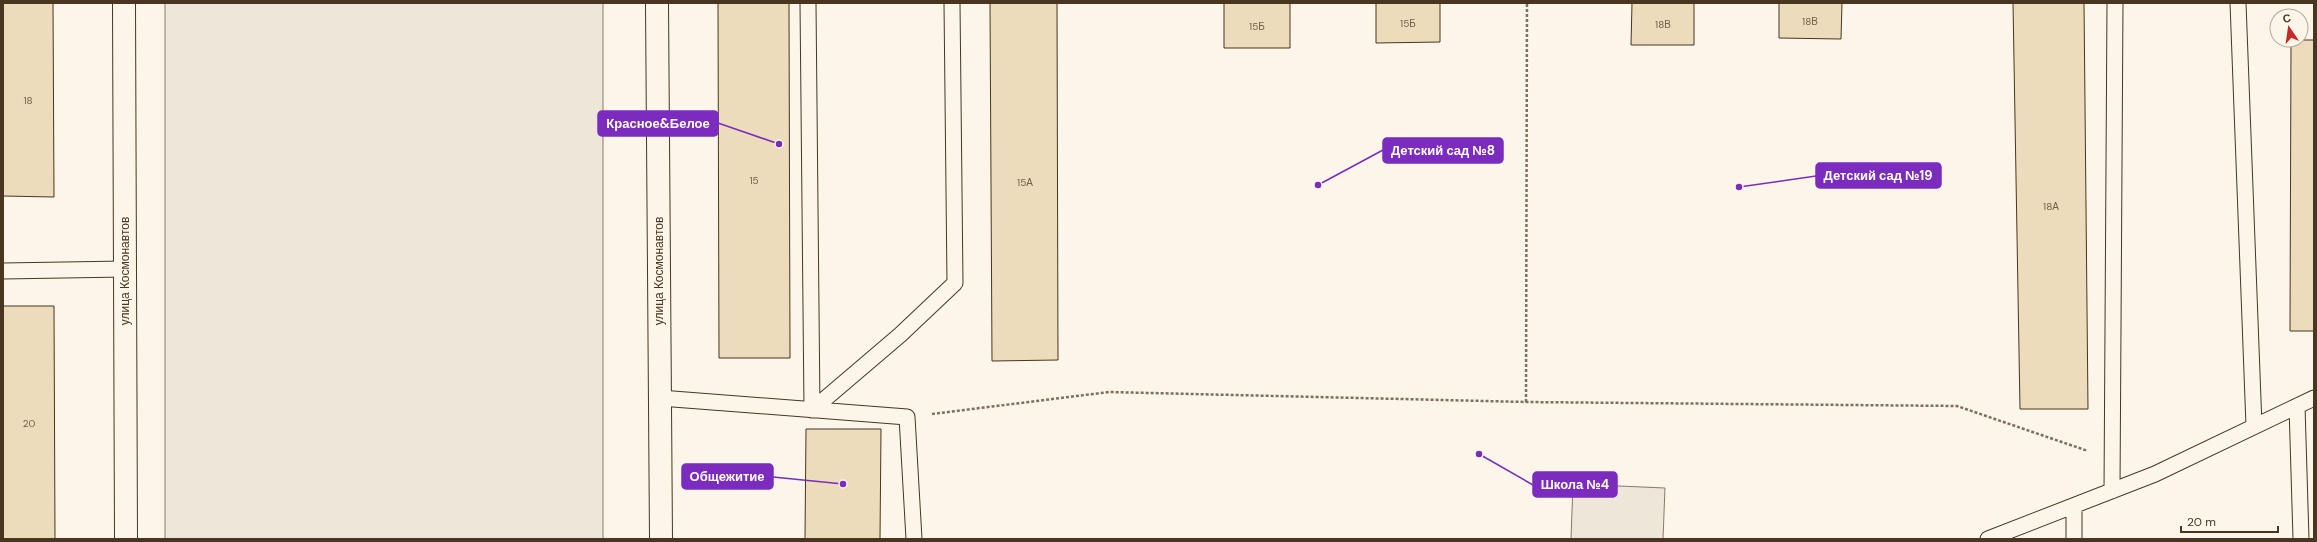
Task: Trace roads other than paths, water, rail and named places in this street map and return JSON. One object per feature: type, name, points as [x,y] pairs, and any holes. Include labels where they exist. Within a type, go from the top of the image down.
[{"type":"street","name":"улица Космонавтов","points":[[124,3],[126,539]]},
{"type":"street","name":"улица Космонавтов","points":[[657,3],[661,539]]},
{"type":"lane","points":[[808,3],[812,410]]},
{"type":"lane","points":[[812,410],[900,335],[955,283],[952,3]]},
{"type":"lane","points":[[2112,491],[2115,3]]},
{"type":"lane","points":[[2238,3],[2254,426]]},
{"type":"lane","points":[[3,271],[125,269]]},
{"type":"lane","points":[[660,398],[907,417],[914,539]]},
{"type":"lane","points":[[1988,539],[2156,474],[2314,398]]},
{"type":"lane","points":[[2297,406],[2301,539]]},
{"type":"lane","points":[[2074,506],[2074,539]]},
{"type":"place","name":"Красное&Белое","points":[[779,144]]},
{"type":"place","name":"Детский сад №8","points":[[1318,185]]},
{"type":"place","name":"Детский сад №19","points":[[1739,187]]},
{"type":"place","name":"Школа №4","points":[[1479,454]]},
{"type":"place","name":"Общежитие","points":[[843,484]]}]
